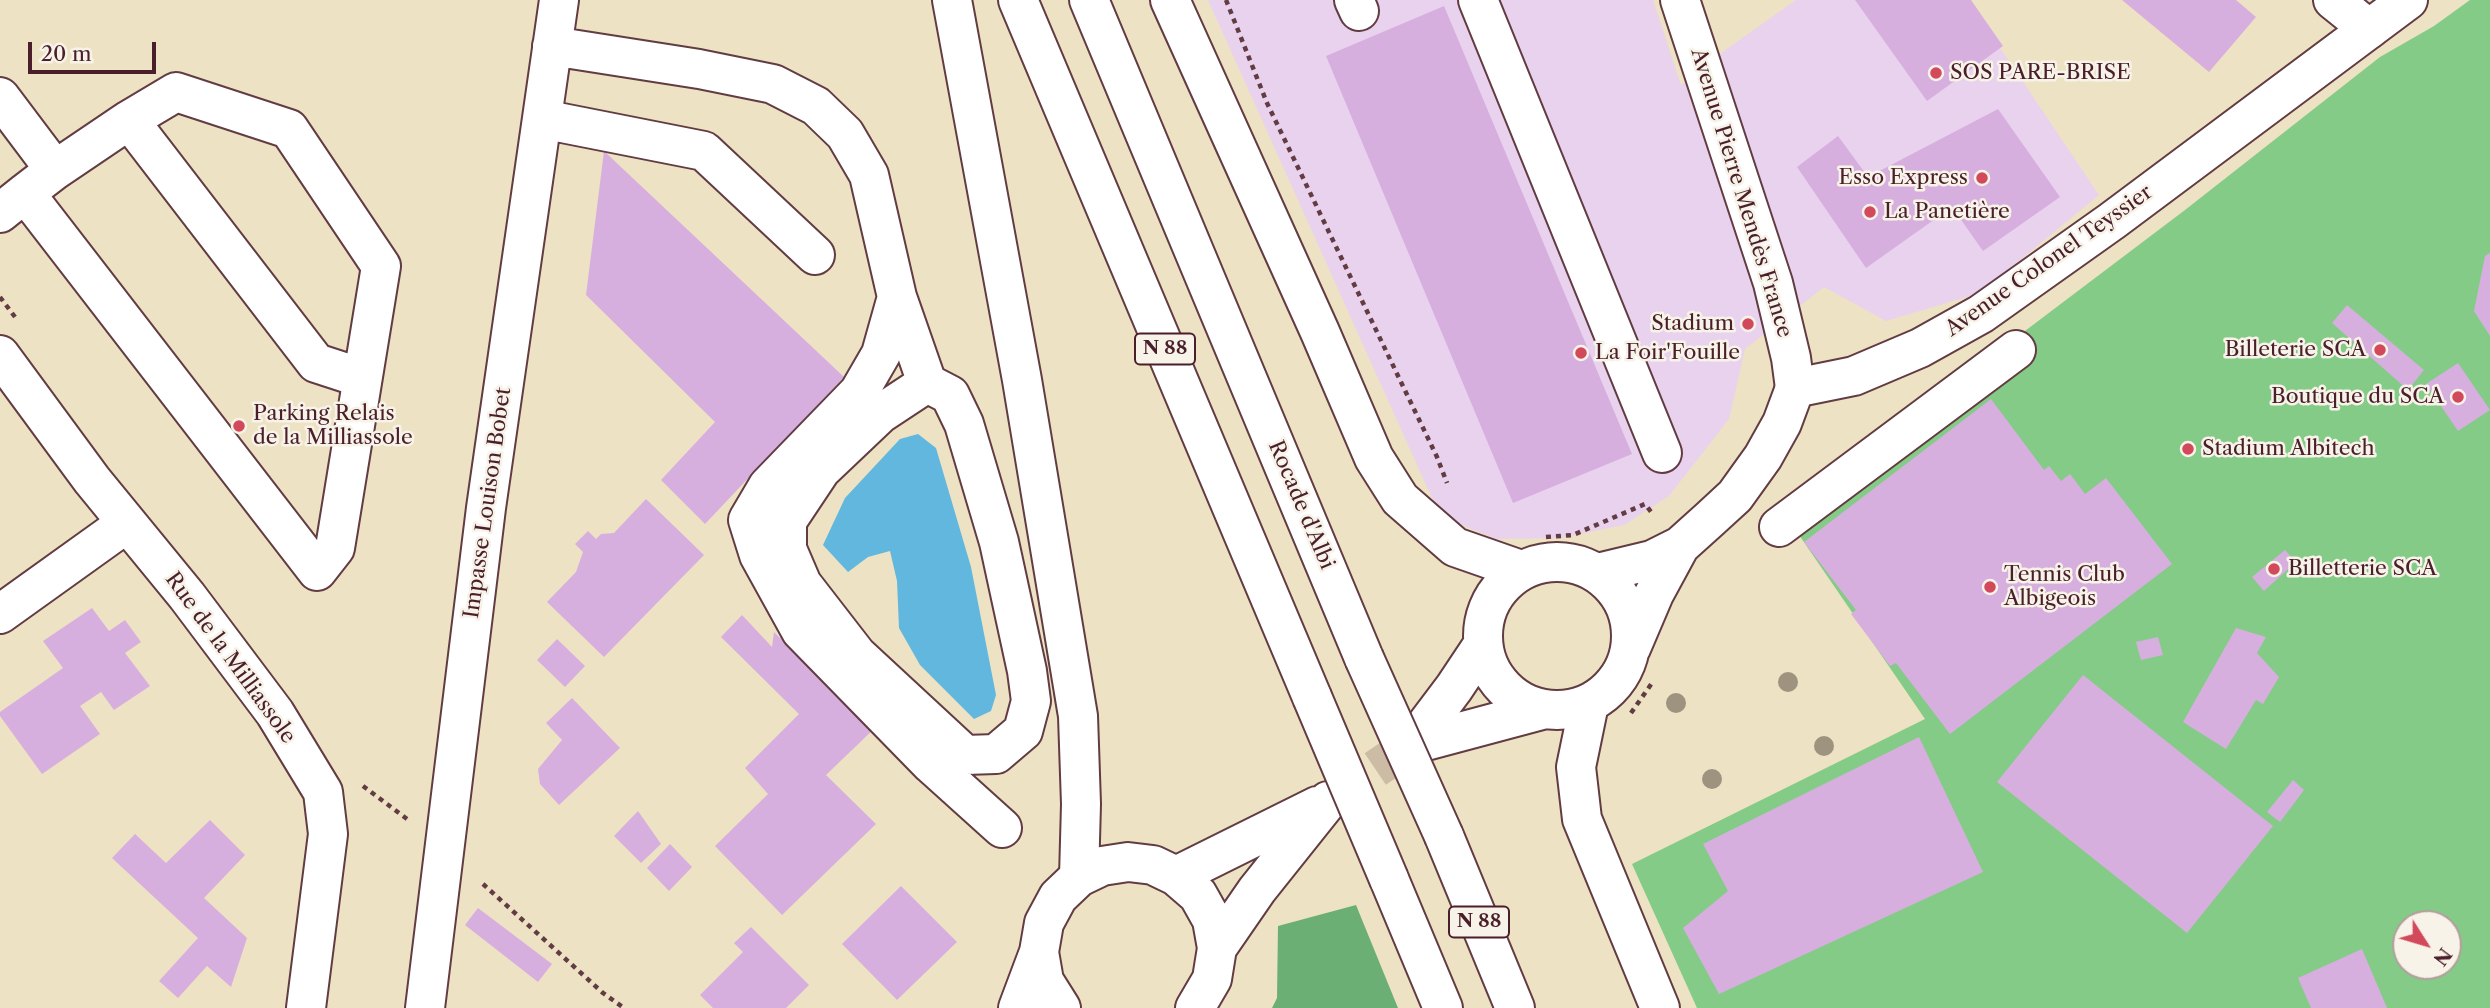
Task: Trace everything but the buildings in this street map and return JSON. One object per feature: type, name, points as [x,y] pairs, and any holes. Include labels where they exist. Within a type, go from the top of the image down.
[{"type":"main road","name":"Impasse Louison Bobet","points":[[425,1008],[486,508],[559,0]]},
{"type":"main road","points":[[951,0],[1021,380],[1078,716],[1081,804],[1079,877]]},
{"type":"main road","name":"N 88","points":[[1018,0],[1443,1008]]},
{"type":"main road","name":"Rocade d'Albi","points":[[1089,0],[1364,658],[1444,836],[1515,1008]]},
{"type":"main road","points":[[1170,0],[1374,458],[1400,499],[1455,547],[1527,554],[1539,563],[1560,561],[1598,573],[1614,587],[1625,606],[1631,626],[1631,648]]},
{"type":"main road","points":[[1478,0],[1662,453]]},
{"type":"main road","name":"Avenue Pierre Mendès France","points":[[1680,0],[1773,283],[1791,358],[1795,388]]},
{"type":"main road","points":[[2333,0],[2369,29]]},
{"type":"main road","name":"Avenue Colonel Teyssier","points":[[1795,388],[1854,376],[1920,348],[1981,314],[2112,221],[2408,0]]},
{"type":"main road","points":[[552,46],[699,69],[773,84],[816,106],[845,134],[869,175],[897,297],[928,383],[950,395],[964,424],[999,542],[1031,701],[1023,731],[996,754],[965,755],[857,655],[802,584],[787,549],[788,521],[821,470],[880,414],[928,383]]},
{"type":"main road","points":[[176,92],[289,129],[381,267],[335,548],[317,571],[13,203],[55,170],[176,92]]},
{"type":"main road","points":[[0,97],[55,170]]},
{"type":"main road","points":[[542,119],[704,151],[815,255]]},
{"type":"main road","points":[[129,120],[316,363],[362,378]]},
{"type":"main road","points":[[897,297],[881,354],[859,392],[768,486],[748,520],[759,555],[802,631],[931,764],[1002,828]]},
{"type":"main road","points":[[1779,527],[2016,350]]},
{"type":"main road","name":"Rue de la Milliassole","points":[[0,355],[127,523],[200,586],[323,792],[328,834],[306,1008]]},
{"type":"main road","points":[[1598,573],[1652,561],[1680,546],[1735,496],[1763,457],[1782,424],[1795,388]]},
{"type":"main road","points":[[0,614],[127,523]]},
{"type":"main road","points":[[1482,646],[1411,744],[1542,709],[1566,710],[1589,704],[1608,690],[1622,671],[1654,594],[1680,546]]},
{"type":"main road","points":[[1527,554],[1489,602],[1482,624],[1482,646],[1488,667],[1500,686],[1520,701],[1542,709]]},
{"type":"main road","points":[[1589,704],[1576,767],[1582,819],[1660,1008]]},
{"type":"main road","points":[[1176,876],[1328,801],[1257,890],[1217,947]]},
{"type":"main road","points":[[1018,1008],[1039,952],[1044,923],[1058,897],[1079,877],[1102,866],[1128,862],[1153,865],[1176,876],[1198,895],[1212,920],[1217,947],[1212,979],[1195,1008]]},
{"type":"main road","points":[[1039,952],[1044,981],[1061,1008]]},
{"type":"path","points":[[1226,0],[1267,103],[1437,457],[1449,488]]},
{"type":"path","points":[[1527,554],[1645,504],[1680,546]]},
{"type":"path","points":[[356,781],[444,849],[603,993],[624,1008]]},
{"type":"shaded area","points":[[1208,0],[1653,0],[1681,85],[1796,0],[1968,0],[2099,195],[1980,293],[1886,321],[1824,287],[1745,349],[1729,419],[1669,496],[1624,525],[1560,538],[1496,539],[1440,516]]},
{"type":"green space","name":"Stadium Albitech","points":[[2470,0],[2490,0],[2490,1008],[1697,1008],[1632,864],[1925,719],[1795,529],[1976,368],[2185,210],[2380,57],[2434,26]]},
{"type":"green space","points":[[1356,905],[1398,1008],[1272,1008],[1277,998],[1278,926]]},
{"type":"water","points":[[918,434],[936,448],[971,567],[996,695],[991,711],[974,719],[920,665],[899,628],[897,581],[890,551],[868,557],[848,572],[823,545],[845,498],[900,439]]},
{"type":"tunnel","points":[[1328,801],[1411,745]]},
{"type":"place","name":"SOS PARE-BRISE","points":[[1936,73]]},
{"type":"place","name":"Esso Express","points":[[1982,178]]},
{"type":"place","name":"La Panetière","points":[[1870,212]]},
{"type":"place","name":"Stadium","points":[[1748,324]]},
{"type":"place","name":"Billeterie SCA","points":[[2380,350]]},
{"type":"place","name":"La Foir'Fouille","points":[[1581,353]]},
{"type":"place","name":"Boutique du SCA","points":[[2458,397]]},
{"type":"place","name":"Parking Relais de la Milliassole","points":[[239,426]]},
{"type":"place","name":"Stadium Albitech","points":[[2188,449]]},
{"type":"place","name":"Billetterie SCA","points":[[2274,569]]},
{"type":"place","name":"Tennis Club Albigeois","points":[[1990,587]]}]
